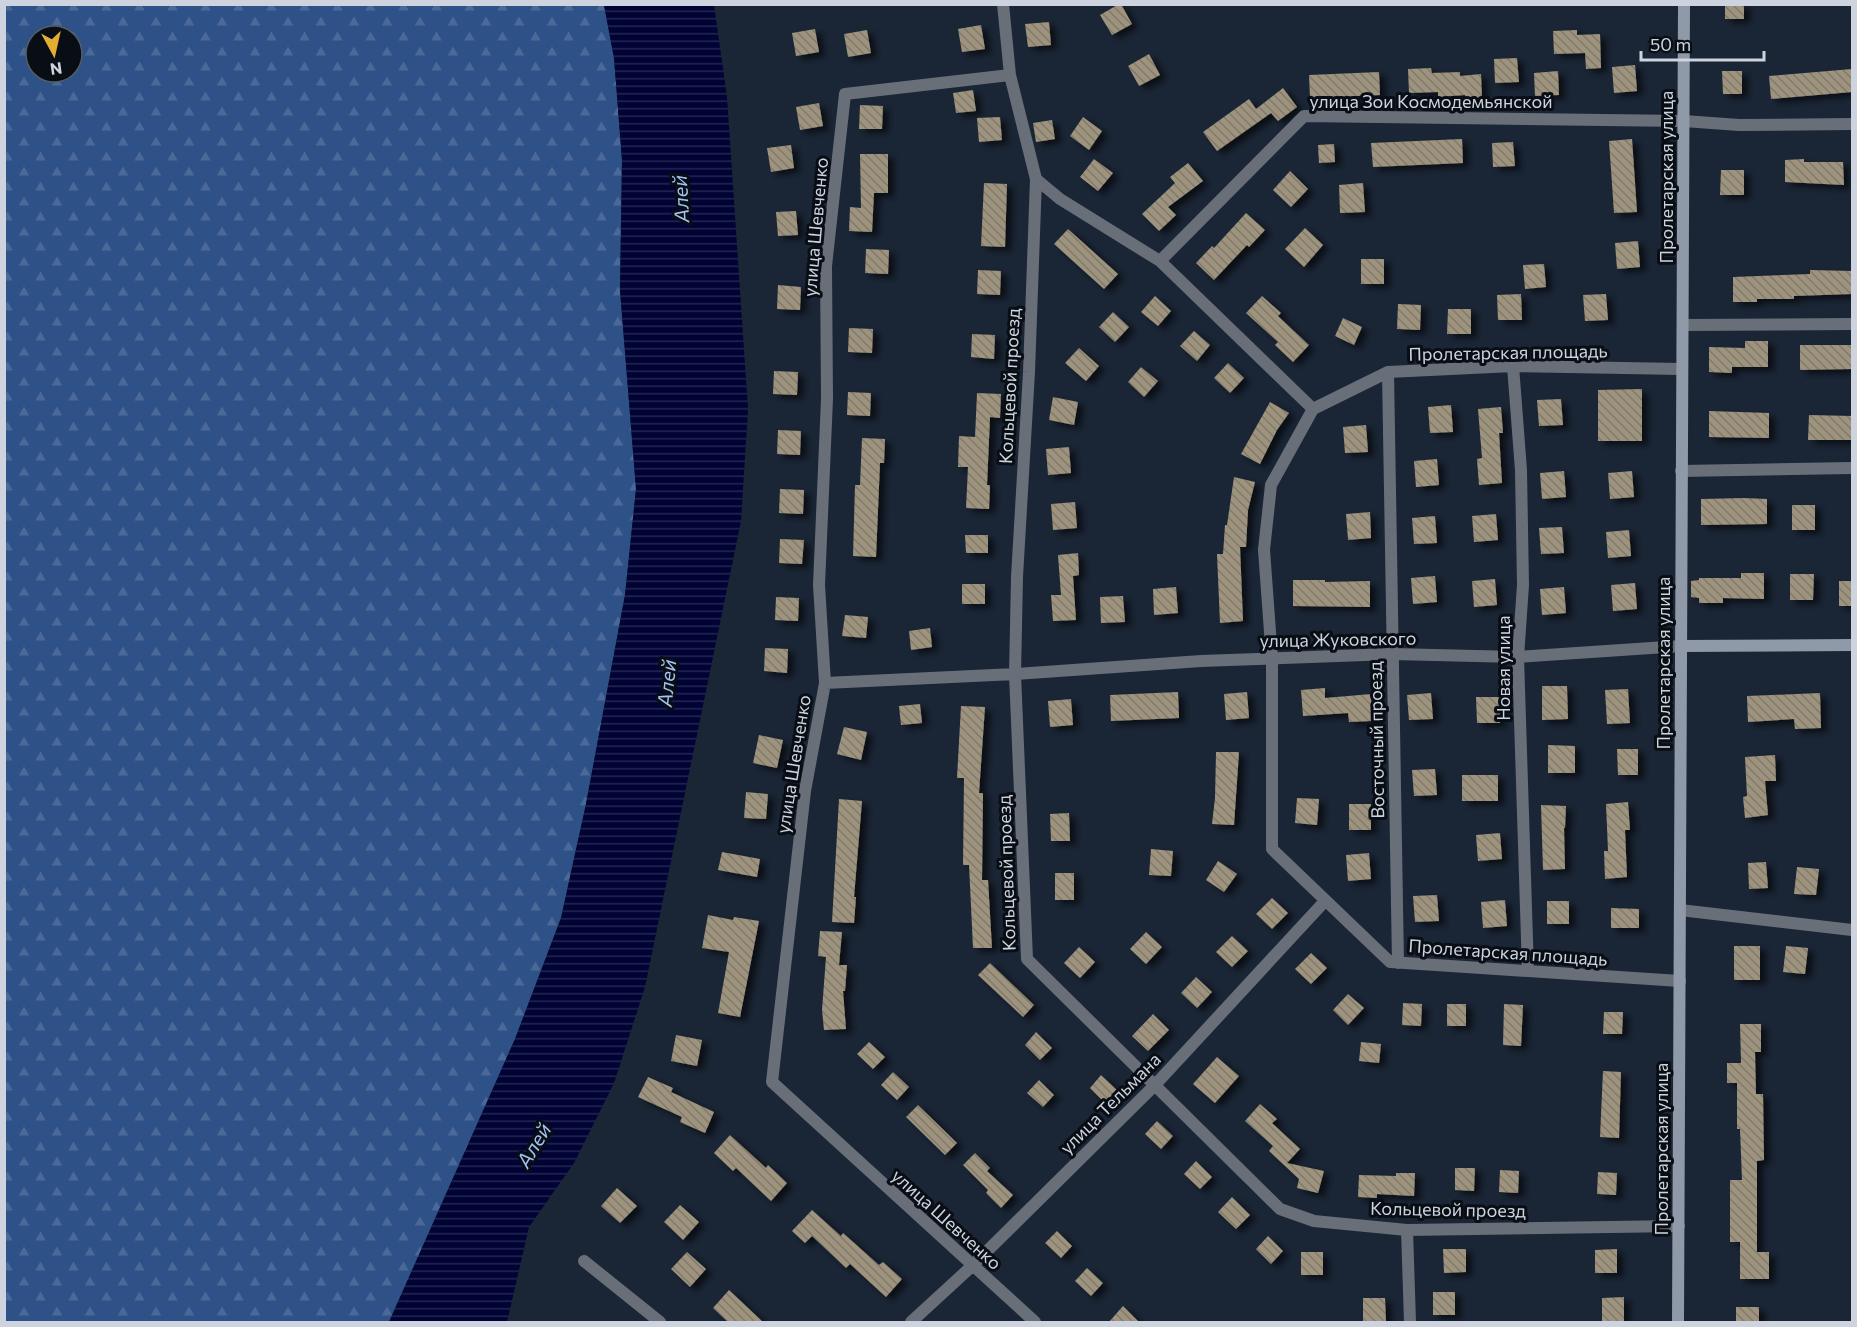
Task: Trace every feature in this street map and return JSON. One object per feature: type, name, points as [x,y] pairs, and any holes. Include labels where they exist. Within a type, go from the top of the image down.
[{"type":"street","name":"Кольцевой проезд","points":[[1003,4],[1010,75],[1036,179],[1029,372],[1017,577],[1015,674],[1027,959],[1280,1209],[1314,1221],[1407,1230],[1679,1226]]},
{"type":"street","name":"Пролетарская улица","points":[[1678,1323],[1684,4]]},
{"type":"street","name":"улица Шевченко","points":[[1010,75],[844,94],[826,266],[827,399],[819,585],[825,683],[805,791],[772,1082],[1035,1323]]},
{"type":"street","name":"улица Зои Космодемьянской","points":[[1161,261],[1304,116],[1684,121],[1739,125],[1852,124]]},
{"type":"street","points":[[1036,179],[1060,199],[1161,261],[1313,409]]},
{"type":"street","points":[[1683,325],[1852,324]]},
{"type":"street","name":"Пролетарская площадь","points":[[1680,981],[1390,962],[1272,849],[1272,658],[1264,550],[1270,485],[1313,409],[1388,372],[1514,366],[1681,369]]},
{"type":"street","name":"Новая улица","points":[[1514,366],[1521,470],[1523,585],[1518,657],[1528,971]]},
{"type":"street","name":"Восточный проезд","points":[[1388,372],[1398,963]]},
{"type":"street","points":[[1681,471],[1852,468]]},
{"type":"street","name":"улица Жуковского","points":[[825,683],[1272,658],[1392,654],[1518,657],[1682,646],[1852,645]]},
{"type":"street","name":"улица Тельмана","points":[[911,1323],[1155,1085],[1326,901]]},
{"type":"street","points":[[1680,910],[1852,930]]},
{"type":"street","points":[[1407,1230],[1410,1323]]},
{"type":"street","points":[[584,1262],[660,1323]]},
{"type":"green space","points":[[5,5],[604,5],[614,58],[622,160],[620,290],[636,489],[625,595],[586,804],[561,918],[515,1039],[389,1322],[5,1322]]},
{"type":"water","name":"Алей","points":[[604,5],[714,5],[727,97],[748,409],[741,521],[645,987],[614,1083],[574,1163],[529,1227],[507,1322],[389,1322],[515,1039],[561,918],[586,804],[625,595],[636,489],[620,290],[622,160],[614,58]]},
{"type":"building","points":[[1119,4],[1132,24],[1112,35],[1100,15]]},
{"type":"building","points":[[1725,4],[1744,4],[1744,19],[1725,19]]},
{"type":"building","points":[[1049,22],[1051,45],[1028,47],[1025,24]]},
{"type":"building","points":[[981,25],[985,49],[962,52],[958,29]]},
{"type":"building","points":[[815,29],[819,52],[796,56],[792,33]]},
{"type":"building","points":[[867,30],[871,53],[848,57],[844,34]]},
{"type":"building","points":[[1577,30],[1577,35],[1600,34],[1601,68],[1586,69],[1585,53],[1554,54],[1553,31]]},
{"type":"building","points":[[1149,54],[1160,75],[1139,86],[1128,66]]},
{"type":"building","points":[[1517,58],[1519,82],[1495,83],[1494,59]]},
{"type":"building","points":[[1635,65],[1637,91],[1614,93],[1612,67]]},
{"type":"building","points":[[1431,68],[1432,73],[1460,72],[1460,76],[1481,74],[1482,98],[1466,99],[1465,95],[1438,97],[1438,92],[1409,93],[1408,69]]},
{"type":"building","points":[[1852,69],[1852,92],[1771,99],[1769,76]]},
{"type":"building","points":[[1558,71],[1559,95],[1535,96],[1534,73]]},
{"type":"building","points":[[1722,71],[1742,71],[1742,94],[1723,94]]},
{"type":"building","points":[[1379,72],[1380,95],[1310,98],[1309,75]]},
{"type":"building","points":[[1283,88],[1297,107],[1278,121],[1271,113],[1217,151],[1203,132],[1249,99],[1256,109]]},
{"type":"building","points":[[973,90],[976,111],[956,113],[953,93]]},
{"type":"building","points":[[819,103],[823,126],[800,130],[796,107]]},
{"type":"building","points":[[860,105],[883,106],[882,129],[859,129]]},
{"type":"building","points":[[1000,117],[1002,140],[979,142],[977,118]]},
{"type":"building","points":[[1083,117],[1102,131],[1089,150],[1070,136]]},
{"type":"building","points":[[1052,120],[1055,139],[1036,142],[1033,123]]},
{"type":"building","points":[[1462,139],[1463,163],[1373,167],[1371,143]]},
{"type":"building","points":[[1632,139],[1637,212],[1614,213],[1609,141]]},
{"type":"building","points":[[1513,142],[1515,166],[1493,167],[1492,143]]},
{"type":"building","points":[[1334,144],[1335,162],[1319,163],[1318,145]]},
{"type":"building","points":[[791,145],[794,168],[771,172],[767,148]]},
{"type":"building","points":[[860,154],[888,154],[888,193],[874,193],[872,232],[849,231],[850,207],[861,208]]},
{"type":"building","points":[[1094,159],[1113,173],[1098,191],[1080,177]]},
{"type":"building","points":[[1804,159],[1804,162],[1843,162],[1844,185],[1785,182],[1785,160]]},
{"type":"building","points":[[1188,163],[1203,181],[1168,207],[1176,215],[1159,231],[1142,214],[1175,183],[1170,177]]},
{"type":"building","points":[[1721,170],[1744,170],[1744,195],[1720,195]]},
{"type":"building","points":[[1290,171],[1308,189],[1291,207],[1273,190]]},
{"type":"building","points":[[984,183],[1007,184],[1005,247],[981,246]]},
{"type":"building","points":[[1363,183],[1365,212],[1340,213],[1339,185]]},
{"type":"building","points":[[796,211],[798,235],[778,236],[776,212]]},
{"type":"building","points":[[1246,213],[1265,230],[1249,247],[1247,245],[1214,280],[1196,263],[1212,246],[1214,248]]},
{"type":"building","points":[[1305,228],[1323,245],[1304,267],[1285,249]]},
{"type":"building","points":[[1068,229],[1118,274],[1104,289],[1054,244]]},
{"type":"building","points":[[1638,241],[1640,267],[1617,269],[1615,243]]},
{"type":"building","points":[[866,249],[889,250],[888,274],[865,273]]},
{"type":"building","points":[[1361,259],[1384,259],[1384,284],[1361,284]]},
{"type":"building","points":[[1544,264],[1546,287],[1525,289],[1523,265]]},
{"type":"building","points":[[978,270],[1001,271],[1000,295],[977,294]]},
{"type":"building","points":[[1810,270],[1852,271],[1852,294],[1794,296],[1794,299],[1757,299],[1757,302],[1733,302],[1733,277],[1810,274]]},
{"type":"building","points":[[778,285],[801,287],[800,310],[777,309]]},
{"type":"building","points":[[1521,294],[1522,320],[1498,320],[1497,295]]},
{"type":"building","points":[[1606,294],[1608,320],[1585,321],[1583,295]]},
{"type":"building","points":[[1155,296],[1171,311],[1158,326],[1141,312]]},
{"type":"building","points":[[1262,296],[1281,313],[1278,316],[1309,345],[1293,362],[1275,345],[1278,342],[1246,313]]},
{"type":"building","points":[[1398,304],[1421,305],[1420,330],[1397,329]]},
{"type":"building","points":[[1448,309],[1471,309],[1471,334],[1447,334]]},
{"type":"building","points":[[1113,312],[1129,327],[1115,342],[1099,327]]},
{"type":"building","points":[[1343,318],[1362,327],[1354,345],[1335,336]]},
{"type":"building","points":[[849,328],[873,329],[872,353],[848,352]]},
{"type":"building","points":[[1194,331],[1210,345],[1197,361],[1180,346]]},
{"type":"building","points":[[972,334],[995,335],[994,359],[971,357]]},
{"type":"building","points":[[1745,341],[1768,341],[1768,367],[1732,367],[1732,373],[1709,372],[1709,347],[1745,348]]},
{"type":"building","points":[[1800,345],[1852,345],[1852,369],[1800,370]]},
{"type":"building","points":[[1079,348],[1099,366],[1086,381],[1065,363]]},
{"type":"building","points":[[1228,363],[1244,378],[1230,393],[1214,378]]},
{"type":"building","points":[[1141,367],[1158,381],[1144,397],[1128,382]]},
{"type":"building","points":[[774,371],[798,372],[797,395],[773,394]]},
{"type":"building","points":[[1642,389],[1642,441],[1598,441],[1598,390]]},
{"type":"building","points":[[848,392],[871,393],[870,416],[847,415]]},
{"type":"building","points":[[977,393],[1001,394],[1000,418],[990,417],[987,485],[990,485],[989,509],[966,508],[968,467],[958,467],[959,436],[975,437]]},
{"type":"building","points":[[1053,397],[1078,402],[1074,425],[1049,420]]},
{"type":"building","points":[[1561,399],[1563,425],[1539,426],[1537,400]]},
{"type":"building","points":[[1270,402],[1289,413],[1277,430],[1260,464],[1241,454]]},
{"type":"building","points":[[1451,405],[1453,432],[1430,433],[1428,407]]},
{"type":"building","points":[[1501,407],[1503,433],[1499,433],[1502,483],[1479,485],[1477,459],[1482,458],[1478,409]]},
{"type":"building","points":[[1709,411],[1769,413],[1769,438],[1709,437]]},
{"type":"building","points":[[1809,415],[1852,416],[1852,440],[1808,440]]},
{"type":"building","points":[[1366,425],[1368,452],[1345,453],[1343,427]]},
{"type":"building","points":[[778,430],[801,431],[800,455],[777,454]]},
{"type":"building","points":[[862,438],[885,439],[884,463],[880,463],[876,557],[853,556],[855,485],[860,485]]},
{"type":"building","points":[[1069,447],[1071,473],[1048,475],[1046,449]]},
{"type":"building","points":[[1437,459],[1439,485],[1416,487],[1414,461]]},
{"type":"building","points":[[1564,471],[1566,497],[1542,499],[1540,473]]},
{"type":"building","points":[[1632,471],[1634,497],[1610,499],[1608,473]]},
{"type":"building","points":[[1234,477],[1255,482],[1248,510],[1246,547],[1240,547],[1243,621],[1220,623],[1217,554],[1223,554],[1225,525],[1227,525]]},
{"type":"building","points":[[780,489],[804,490],[803,514],[779,513]]},
{"type":"building","points":[[1701,499],[1767,499],[1767,524],[1701,525]]},
{"type":"building","points":[[1075,502],[1077,528],[1053,530],[1051,504]]},
{"type":"building","points":[[1792,505],[1815,505],[1815,530],[1792,530]]},
{"type":"building","points":[[1370,512],[1371,538],[1348,540],[1346,514]]},
{"type":"building","points":[[1496,514],[1498,540],[1474,542],[1472,516]]},
{"type":"building","points":[[1435,516],[1437,543],[1414,544],[1412,518]]},
{"type":"building","points":[[1562,527],[1564,553],[1541,554],[1539,528]]},
{"type":"building","points":[[1629,530],[1631,556],[1608,558],[1606,532]]},
{"type":"building","points":[[965,535],[988,535],[988,553],[966,553]]},
{"type":"building","points":[[780,539],[804,540],[802,564],[779,563]]},
{"type":"building","points":[[1078,553],[1079,575],[1073,576],[1076,620],[1053,621],[1051,595],[1061,595],[1058,555]]},
{"type":"building","points":[[1741,573],[1764,573],[1764,599],[1723,598],[1723,603],[1699,603],[1699,598],[1691,597],[1691,581],[1699,580],[1699,578],[1741,578]]},
{"type":"building","points":[[1790,574],[1814,574],[1813,600],[1790,600]]},
{"type":"building","points":[[1435,576],[1437,602],[1413,604],[1411,578]]},
{"type":"building","points":[[1495,579],[1497,605],[1474,607],[1472,581]]},
{"type":"building","points":[[1293,580],[1370,581],[1370,607],[1293,606]]},
{"type":"building","points":[[1839,581],[1852,581],[1852,606],[1839,606]]},
{"type":"building","points":[[1635,583],[1637,609],[1613,611],[1611,585]]},
{"type":"building","points":[[962,584],[985,584],[985,604],[962,604]]},
{"type":"building","points":[[1176,587],[1178,613],[1154,615],[1153,589]]},
{"type":"building","points":[[1564,587],[1566,613],[1542,615],[1540,589]]},
{"type":"building","points":[[1123,596],[1125,622],[1101,623],[1100,597]]},
{"type":"building","points":[[776,597],[799,598],[798,621],[775,620]]},
{"type":"building","points":[[845,615],[868,617],[866,638],[842,636]]},
{"type":"building","points":[[930,628],[932,647],[911,650],[909,631]]},
{"type":"building","points":[[765,648],[788,649],[787,673],[764,671]]},
{"type":"building","points":[[1542,686],[1567,686],[1568,719],[1542,720]]},
{"type":"building","points":[[1325,688],[1325,698],[1371,694],[1372,721],[1349,722],[1348,713],[1303,716],[1301,690]]},
{"type":"building","points":[[1628,689],[1630,723],[1607,724],[1605,690]]},
{"type":"building","points":[[1178,692],[1179,718],[1111,721],[1110,695]]},
{"type":"building","points":[[1247,692],[1249,718],[1226,720],[1224,694]]},
{"type":"building","points":[[1431,693],[1433,719],[1409,720],[1407,695]]},
{"type":"building","points":[[1820,693],[1821,728],[1795,729],[1794,719],[1748,722],[1747,696]]},
{"type":"building","points":[[1476,697],[1500,697],[1500,723],[1477,723]]},
{"type":"building","points":[[1071,699],[1073,725],[1050,727],[1048,701]]},
{"type":"building","points":[[920,704],[922,723],[901,725],[899,706]]},
{"type":"building","points":[[961,706],[985,707],[979,793],[983,793],[982,880],[988,880],[992,948],[973,948],[969,865],[963,865],[964,778],[957,778]]},
{"type":"building","points":[[844,727],[867,732],[861,760],[837,754]]},
{"type":"building","points":[[759,735],[783,740],[777,768],[753,763]]},
{"type":"building","points":[[1548,745],[1575,746],[1575,773],[1548,773]]},
{"type":"building","points":[[1617,749],[1638,749],[1638,775],[1618,775]]},
{"type":"building","points":[[1216,752],[1239,752],[1234,825],[1212,824]]},
{"type":"building","points":[[1775,755],[1776,781],[1765,781],[1768,815],[1745,818],[1743,797],[1747,796],[1745,757]]},
{"type":"building","points":[[1435,769],[1437,795],[1414,796],[1412,770]]},
{"type":"building","points":[[1462,775],[1498,775],[1498,801],[1462,801]]},
{"type":"building","points":[[746,792],[768,794],[766,819],[744,818]]},
{"type":"building","points":[[1297,798],[1319,799],[1317,825],[1295,823]]},
{"type":"building","points":[[839,799],[862,801],[854,923],[832,922]]},
{"type":"building","points":[[1628,802],[1630,830],[1625,830],[1627,877],[1605,879],[1604,851],[1608,851],[1606,804]]},
{"type":"building","points":[[1349,804],[1371,804],[1371,830],[1349,830]]},
{"type":"building","points":[[1541,805],[1566,806],[1565,869],[1543,870]]},
{"type":"building","points":[[1069,813],[1070,841],[1051,841],[1050,814]]},
{"type":"building","points":[[1500,833],[1502,859],[1478,861],[1476,835]]},
{"type":"building","points":[[1151,849],[1173,851],[1171,876],[1149,875]]},
{"type":"building","points":[[722,852],[760,859],[757,877],[718,870]]},
{"type":"building","points":[[1369,853],[1371,879],[1348,881],[1346,855]]},
{"type":"building","points":[[1218,861],[1237,874],[1224,892],[1206,880]]},
{"type":"building","points":[[1766,862],[1768,888],[1749,889],[1748,863]]},
{"type":"building","points":[[1797,867],[1819,869],[1816,895],[1794,894]]},
{"type":"building","points":[[1055,873],[1074,873],[1074,900],[1055,900]]},
{"type":"building","points":[[1437,895],[1439,921],[1415,922],[1413,896]]},
{"type":"building","points":[[1272,898],[1288,913],[1272,929],[1256,914]]},
{"type":"building","points":[[1505,900],[1507,926],[1483,928],[1481,902]]},
{"type":"building","points":[[1547,901],[1569,901],[1569,924],[1547,924]]},
{"type":"building","points":[[1611,908],[1639,909],[1639,928],[1611,928]]},
{"type":"building","points":[[708,915],[733,920],[734,917],[759,921],[740,1017],[718,1013],[729,952],[702,948]]},
{"type":"building","points":[[820,931],[842,932],[839,965],[847,965],[845,991],[843,991],[846,1029],[824,1030],[822,1010],[826,957],[818,956]]},
{"type":"building","points":[[1146,932],[1162,947],[1146,964],[1130,949]]},
{"type":"building","points":[[1232,936],[1248,951],[1232,967],[1216,952]]},
{"type":"building","points":[[1734,946],[1760,946],[1760,980],[1734,980]]},
{"type":"building","points":[[1786,946],[1808,948],[1805,974],[1783,972]]},
{"type":"building","points":[[1079,947],[1095,962],[1080,978],[1064,963]]},
{"type":"building","points":[[1311,953],[1327,968],[1311,984],[1295,969]]},
{"type":"building","points":[[990,963],[1034,1005],[1023,1017],[978,975]]},
{"type":"building","points":[[1196,977],[1212,992],[1197,1008],[1181,993]]},
{"type":"building","points":[[1348,994],[1364,1008],[1348,1025],[1333,1010]]},
{"type":"building","points":[[1403,1003],[1422,1004],[1421,1026],[1402,1025]]},
{"type":"building","points":[[1447,1004],[1466,1004],[1466,1026],[1447,1026]]},
{"type":"building","points":[[1504,1004],[1523,1005],[1521,1046],[1503,1045]]},
{"type":"building","points":[[1604,1012],[1623,1012],[1622,1034],[1603,1034]]},
{"type":"building","points":[[1153,1014],[1169,1030],[1148,1051],[1132,1036]]},
{"type":"building","points":[[1740,1024],[1761,1024],[1761,1052],[1755,1052],[1756,1094],[1763,1094],[1764,1160],[1757,1161],[1757,1252],[1769,1252],[1769,1279],[1740,1279],[1740,1242],[1730,1242],[1730,1180],[1742,1180],[1740,1129],[1737,1129],[1737,1083],[1727,1083],[1727,1063],[1741,1063]]},
{"type":"building","points":[[1036,1032],[1052,1048],[1040,1060],[1025,1045]]},
{"type":"building","points":[[676,1035],[702,1040],[697,1066],[671,1061]]},
{"type":"building","points":[[869,1042],[885,1057],[873,1069],[857,1054]]},
{"type":"building","points":[[1361,1042],[1381,1044],[1379,1063],[1359,1061]]},
{"type":"building","points":[[1217,1057],[1239,1076],[1215,1103],[1193,1084]]},
{"type":"building","points":[[1603,1071],[1621,1072],[1619,1138],[1600,1137]]},
{"type":"building","points":[[893,1072],[909,1087],[897,1100],[881,1085]]},
{"type":"building","points":[[1101,1075],[1117,1090],[1105,1103],[1090,1088]]},
{"type":"building","points":[[648,1077],[673,1088],[671,1092],[714,1112],[705,1133],[680,1122],[682,1117],[638,1097]]},
{"type":"building","points":[[1039,1080],[1054,1095],[1043,1107],[1027,1093]]},
{"type":"building","points":[[1260,1104],[1277,1119],[1272,1123],[1300,1149],[1287,1163],[1324,1171],[1318,1193],[1297,1188],[1299,1179],[1269,1151],[1273,1146],[1245,1121]]},
{"type":"building","points":[[918,1105],[957,1143],[945,1155],[906,1117]]},
{"type":"building","points":[[1157,1121],[1173,1136],[1161,1149],[1145,1134]]},
{"type":"building","points":[[730,1135],[766,1168],[768,1165],[787,1183],[771,1201],[736,1168],[733,1171],[714,1153]]},
{"type":"building","points":[[975,1153],[990,1168],[987,1171],[1013,1195],[1001,1208],[986,1193],[988,1190],[963,1165]]},
{"type":"building","points":[[1196,1161],[1212,1177],[1200,1189],[1184,1174]]},
{"type":"building","points":[[1455,1168],[1475,1168],[1474,1191],[1455,1190]]},
{"type":"building","points":[[1500,1170],[1519,1171],[1518,1193],[1499,1192]]},
{"type":"building","points":[[1598,1172],[1617,1173],[1616,1195],[1597,1194]]},
{"type":"building","points":[[1396,1173],[1415,1173],[1414,1196],[1377,1194],[1377,1198],[1358,1197],[1359,1175],[1396,1176]]},
{"type":"building","points":[[617,1188],[637,1206],[620,1223],[601,1206]]},
{"type":"building","points":[[1232,1197],[1250,1215],[1236,1229],[1218,1212]]},
{"type":"building","points":[[680,1205],[699,1222],[683,1240],[664,1222]]},
{"type":"building","points":[[812,1210],[841,1236],[843,1233],[879,1265],[883,1262],[902,1279],[886,1297],[850,1264],[846,1268],[812,1236],[805,1243],[792,1231]]},
{"type":"building","points":[[1057,1231],[1072,1246],[1061,1258],[1045,1243]]},
{"type":"building","points":[[1268,1236],[1283,1251],[1271,1264],[1256,1249]]},
{"type":"building","points":[[1443,1249],[1466,1249],[1466,1272],[1444,1273]]},
{"type":"building","points":[[1617,1249],[1617,1273],[1595,1273],[1595,1250]]},
{"type":"building","points":[[687,1252],[706,1269],[690,1287],[671,1269]]},
{"type":"building","points":[[1301,1252],[1323,1252],[1323,1275],[1301,1275]]},
{"type":"building","points":[[1087,1268],[1103,1283],[1091,1296],[1075,1281]]},
{"type":"building","points":[[729,1290],[764,1323],[729,1323],[713,1308]]},
{"type":"building","points":[[1433,1292],[1455,1292],[1455,1315],[1433,1315]]},
{"type":"building","points":[[1624,1297],[1624,1321],[1602,1321],[1602,1298]]},
{"type":"building","points":[[1363,1298],[1385,1298],[1386,1322],[1363,1322]]},
{"type":"building","points":[[1123,1306],[1140,1323],[1108,1323]]},
{"type":"building","points":[[1736,1307],[1759,1307],[1759,1323],[1736,1323]]}]
